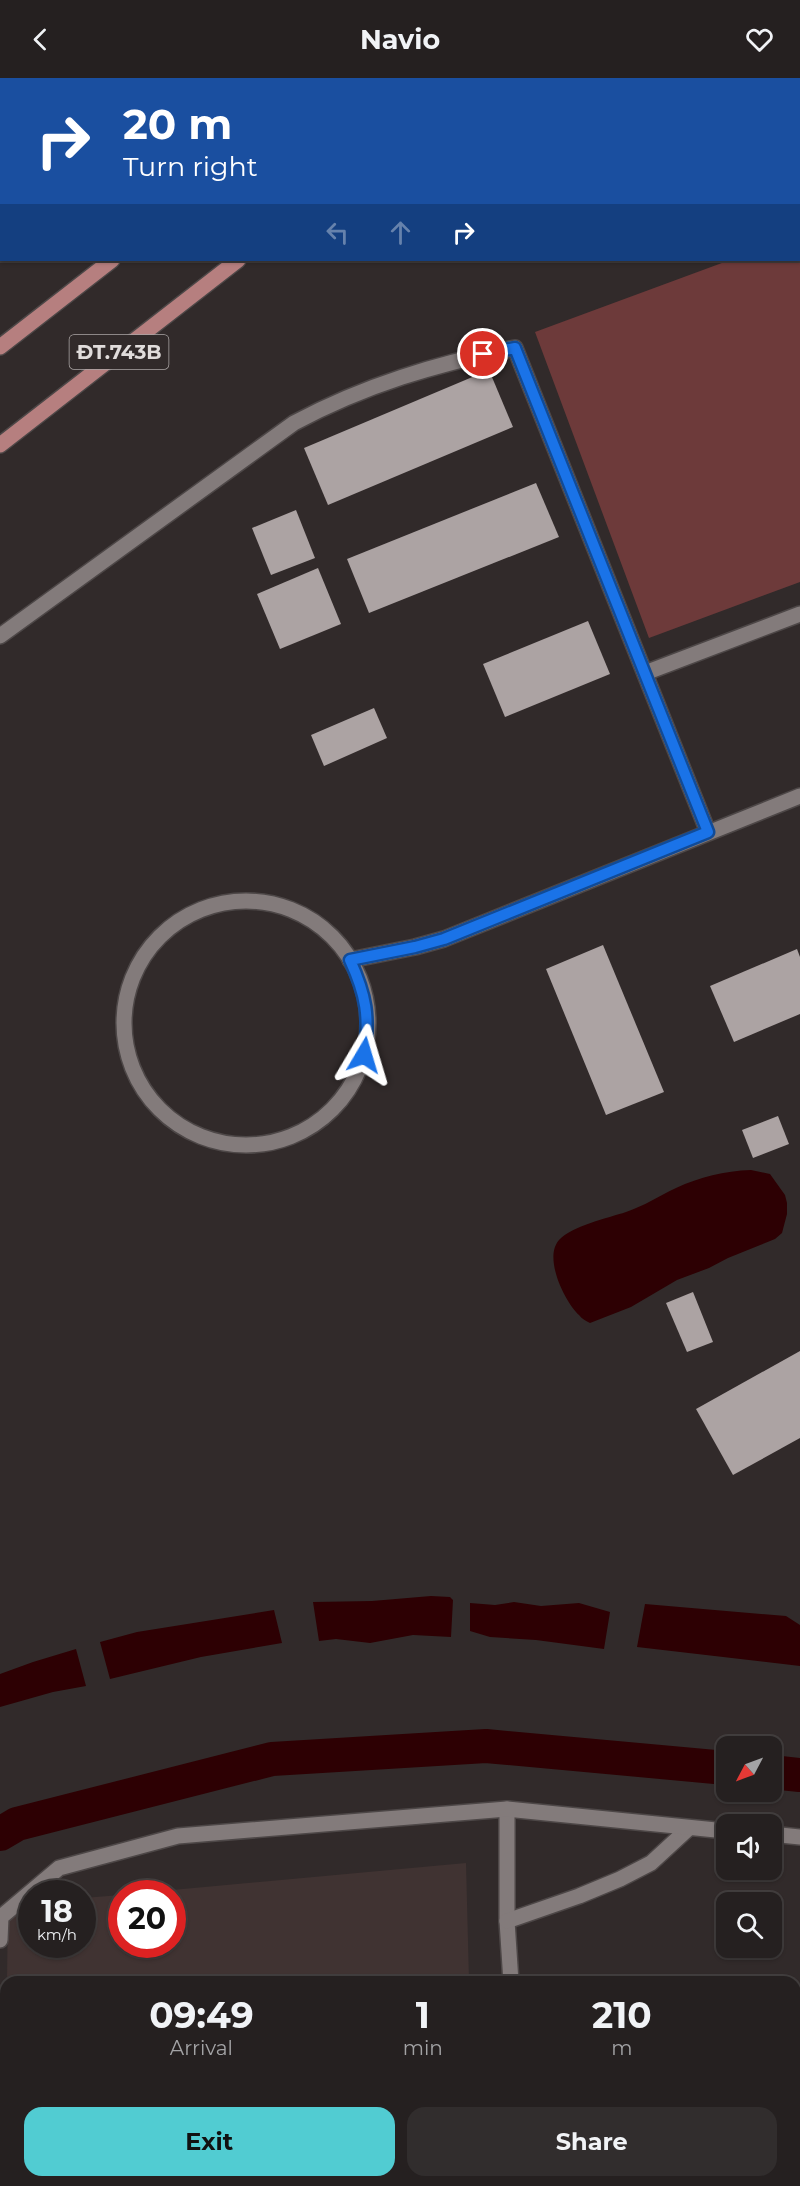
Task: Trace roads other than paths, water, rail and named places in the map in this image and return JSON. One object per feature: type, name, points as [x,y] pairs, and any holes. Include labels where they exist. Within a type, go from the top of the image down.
[{"type":"main road","points":[[0,347],[111,261]]},
{"type":"main road","name":"ĐT.743B","points":[[0,445],[237,261]]},
{"type":"street","points":[[0,636],[294,423],[332,403],[420,370],[515,348],[708,832]]},
{"type":"street","points":[[645,673],[800,614]]},
{"type":"street","points":[[350,960],[444,939],[800,795]]},
{"type":"street","points":[[247,901],[271,903],[295,911],[316,923],[335,939],[350,960],[360,982],[366,1006],[368,1031],[364,1055],[355,1078],[342,1099],[325,1116],[304,1130],[281,1140],[257,1144],[233,1144],[208,1138],[186,1128],[166,1114],[149,1096],[136,1074],[128,1051],[124,1027],[125,1002],[132,978],[143,957],[158,937],[177,921],[199,909],[223,903],[247,901]]},
{"type":"street","points":[[507,1809],[507,1921],[511,1976]]},
{"type":"street","points":[[0,1940],[1,1917],[59,1868],[178,1836],[507,1809],[716,1830]]},
{"type":"street","points":[[507,1921],[620,1879],[651,1863],[689,1828]]},
{"type":"street","points":[[782,1835],[800,1836]]},
{"type":"waterway","points":[[0,1834],[17,1824],[272,1759],[486,1746],[716,1767]]},
{"type":"waterway","points":[[782,1773],[800,1775]]}]
